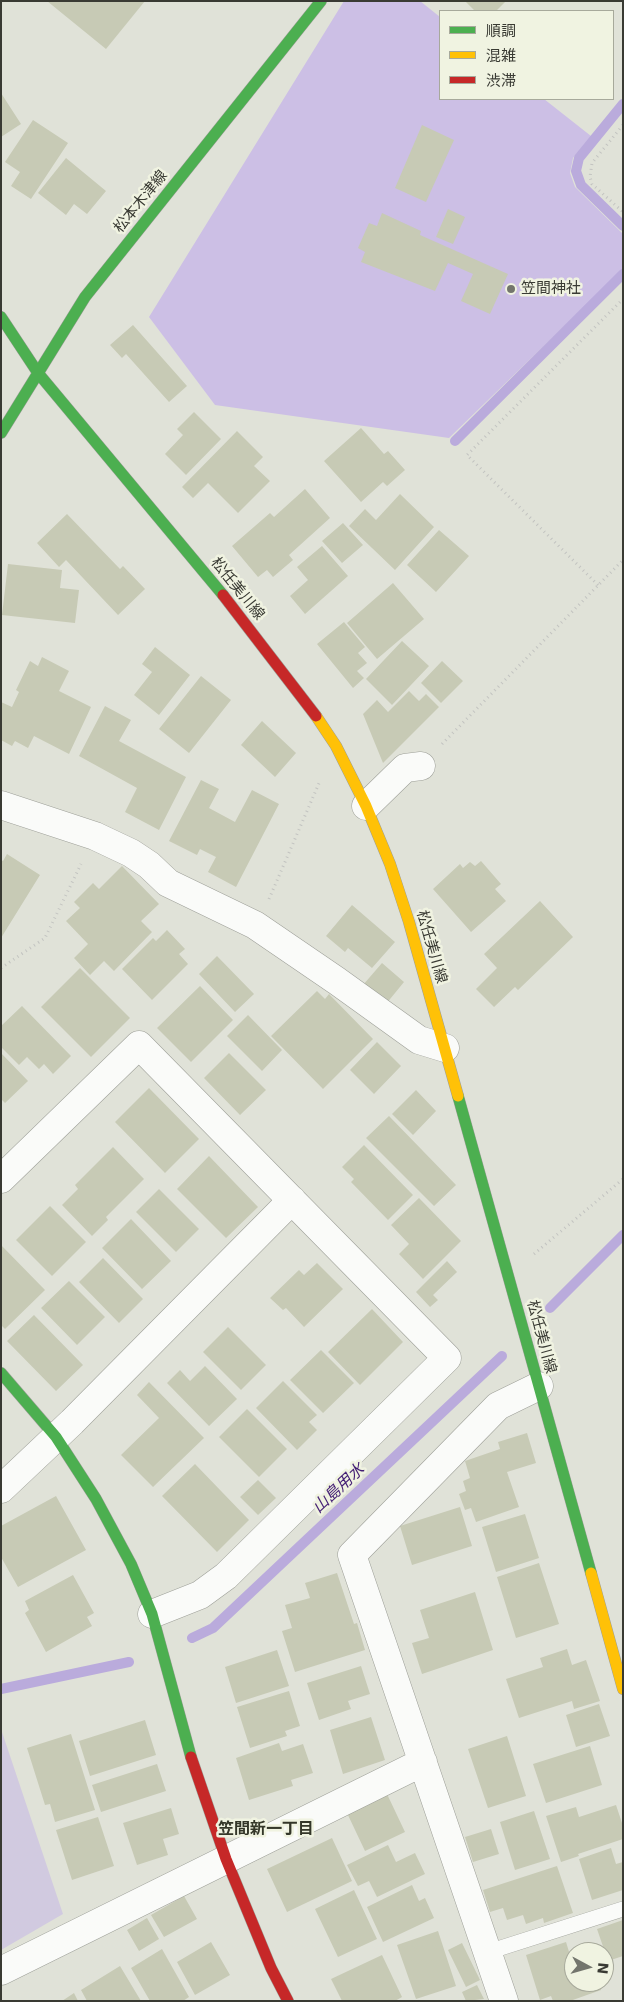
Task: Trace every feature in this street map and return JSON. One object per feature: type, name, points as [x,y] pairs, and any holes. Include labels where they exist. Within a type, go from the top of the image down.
[{"type":"main road","name":"松本木津線","points":[[1,433],[95,283],[321,1]]},
{"type":"main road","name":"松任美川線","points":[[1,317],[38,373],[222,592],[303,696],[336,746],[366,806],[390,864],[409,922],[623,1689]]},
{"type":"main road","points":[[1,1373],[56,1437],[96,1499],[131,1564],[152,1614],[198,1781],[226,1860],[271,1968],[288,2001]]},
{"type":"street","points":[[366,806],[405,768],[420,766]]},
{"type":"street","points":[[1,805],[94,836],[131,853],[150,865],[168,884],[242,919],[337,980],[419,1040],[445,1048]]},
{"type":"street","points":[[1,1179],[139,1045],[447,1358],[226,1576],[200,1595],[152,1614]]},
{"type":"street","points":[[1,1489],[56,1437],[292,1200]]},
{"type":"street","points":[[504,2001],[352,1555],[498,1406],[539,1386]]},
{"type":"street","points":[[1,1971],[423,1762]]},
{"type":"lane","points":[[488,1952],[623,1909]]},
{"type":"path","points":[[623,125],[592,162],[590,177],[592,184],[623,212]]},
{"type":"path","points":[[598,585],[467,455],[623,299]]},
{"type":"path","points":[[420,766],[623,560]]},
{"type":"path","points":[[242,919],[268,902],[305,811],[336,746]]},
{"type":"path","points":[[1,968],[45,938],[94,836]]},
{"type":"path","points":[[533,1255],[623,1179]]},
{"type":"shaded area","points":[[344,1],[420,1],[439,16],[439,100],[545,100],[591,136],[573,158],[570,173],[575,187],[623,234],[623,269],[449,438],[215,405],[149,317]]},
{"type":"shaded area","points":[[1,1729],[63,1914],[1,1950]]},
{"type":"building","points":[[47,1],[145,1],[106,49]]},
{"type":"building","points":[[465,1],[506,1],[497,10],[474,10]]},
{"type":"building","points":[[1,93],[21,124],[1,137]]},
{"type":"building","points":[[33,120],[68,143],[31,199],[11,186],[20,172],[5,162]]},
{"type":"building","points":[[422,125],[454,140],[426,202],[395,188]]},
{"type":"building","points":[[66,158],[106,191],[87,214],[74,204],[66,215],[38,193]]},
{"type":"building","points":[[448,209],[465,217],[453,244],[436,237]]},
{"type":"building","points":[[382,213],[421,231],[420,235],[508,274],[490,314],[461,301],[473,274],[448,263],[435,291],[361,262],[365,252],[358,248],[369,223],[377,226]]},
{"type":"building","points":[[133,325],[187,386],[169,402],[126,354],[122,358],[110,345]]},
{"type":"building","points":[[194,412],[221,439],[186,475],[165,454],[183,435],[177,429]]},
{"type":"building","points":[[361,428],[384,454],[388,451],[405,470],[387,486],[383,482],[361,502],[324,461]]},
{"type":"building","points":[[237,431],[263,457],[254,466],[270,481],[238,513],[208,483],[193,498],[182,487]]},
{"type":"building","points":[[305,489],[330,518],[289,555],[293,560],[273,577],[267,570],[258,577],[232,546],[270,513],[274,517]]},
{"type":"building","points":[[400,494],[434,527],[395,570],[349,526],[365,509],[376,520]]},
{"type":"building","points":[[67,514],[120,569],[123,566],[145,589],[118,615],[66,560],[59,567],[37,543]]},
{"type":"building","points":[[343,523],[363,545],[342,563],[322,541]]},
{"type":"building","points":[[439,530],[469,556],[436,592],[407,565]]},
{"type":"building","points":[[322,546],[348,576],[305,614],[290,596],[308,580],[297,567]]},
{"type":"building","points":[[8,564],[62,570],[60,588],[79,590],[75,623],[2,615]]},
{"type":"building","points":[[393,583],[424,619],[377,659],[347,623]]},
{"type":"building","points":[[344,622],[365,647],[358,653],[367,663],[357,671],[364,678],[353,688],[317,644]]},
{"type":"building","points":[[402,641],[429,666],[392,705],[366,679]]},
{"type":"building","points":[[155,647],[190,675],[159,715],[134,695],[152,672],[142,664]]},
{"type":"building","points":[[42,657],[69,671],[59,691],[91,707],[69,754],[34,736],[28,748],[15,741],[12,746],[1,740],[1,702],[12,707],[19,692],[16,690],[30,661],[38,666]]},
{"type":"building","points":[[442,661],[463,681],[441,703],[421,683]]},
{"type":"building","points":[[201,676],[231,700],[189,753],[159,729]]},
{"type":"building","points":[[409,691],[419,701],[426,694],[439,707],[383,763],[363,714],[377,700],[388,712]]},
{"type":"building","points":[[105,706],[131,720],[119,741],[186,777],[159,830],[125,812],[137,788],[79,756]]},
{"type":"building","points":[[262,721],[296,753],[275,777],[241,745]]},
{"type":"building","points":[[201,780],[219,789],[209,808],[235,822],[252,790],[279,804],[236,887],[208,872],[216,857],[200,849],[197,855],[169,841]]},
{"type":"building","points":[[7,854],[40,875],[1,938],[1,860],[3,861]]},
{"type":"building","points":[[481,861],[501,884],[495,889],[506,901],[471,932],[433,889],[460,864],[463,868],[470,862],[475,866]]},
{"type":"building","points":[[122,866],[159,904],[141,921],[152,932],[114,971],[104,961],[90,975],[74,958],[88,944],[66,921],[80,908],[74,902],[93,883],[99,889]]},
{"type":"building","points":[[540,901],[573,937],[518,990],[515,987],[494,1007],[476,989],[497,968],[484,954]]},
{"type":"building","points":[[352,905],[395,942],[372,968],[348,948],[345,952],[326,936]]},
{"type":"building","points":[[167,930],[185,949],[179,954],[188,964],[152,1000],[122,969],[153,938],[156,941]]},
{"type":"building","points":[[217,956],[254,994],[235,1012],[199,974]]},
{"type":"building","points":[[382,963],[404,982],[386,1004],[363,985]]},
{"type":"building","points":[[80,968],[130,1018],[91,1057],[41,1007]]},
{"type":"building","points":[[200,986],[233,1020],[191,1062],[157,1028]]},
{"type":"building","points":[[317,991],[325,999],[329,994],[373,1039],[323,1089],[271,1036]]},
{"type":"building","points":[[22,1006],[71,1056],[53,1074],[44,1064],[39,1069],[27,1057],[19,1065],[1,1047],[1,1026]]},
{"type":"building","points":[[248,1015],[282,1050],[262,1071],[227,1036]]},
{"type":"building","points":[[377,1042],[401,1066],[374,1094],[350,1070]]},
{"type":"building","points":[[1,1053],[28,1081],[5,1103],[1,1099]]},
{"type":"building","points":[[229,1053],[266,1090],[240,1115],[204,1078]]},
{"type":"building","points":[[149,1088],[199,1139],[165,1173],[115,1122]]},
{"type":"building","points":[[416,1090],[436,1111],[413,1135],[392,1114]]},
{"type":"building","points":[[389,1116],[456,1185],[434,1206],[366,1138]]},
{"type":"building","points":[[364,1145],[413,1195],[388,1220],[351,1182],[354,1179],[342,1167]]},
{"type":"building","points":[[113,1147],[144,1179],[106,1217],[108,1220],[92,1236],[62,1205],[78,1189],[75,1185]]},
{"type":"building","points":[[209,1156],[258,1207],[226,1238],[177,1189]]},
{"type":"building","points":[[159,1189],[199,1229],[176,1252],[136,1212]]},
{"type":"building","points":[[419,1198],[461,1241],[423,1279],[399,1254],[409,1244],[391,1225]]},
{"type":"building","points":[[50,1206],[86,1242],[52,1276],[16,1240]]},
{"type":"building","points":[[131,1219],[171,1261],[142,1289],[102,1248]]},
{"type":"building","points":[[1,1245],[45,1290],[5,1329],[1,1325]]},
{"type":"building","points":[[103,1258],[143,1299],[119,1323],[79,1282]]},
{"type":"building","points":[[447,1261],[457,1272],[433,1295],[438,1300],[430,1307],[416,1292]]},
{"type":"building","points":[[317,1263],[343,1289],[304,1327],[286,1308],[283,1310],[270,1298],[299,1270],[304,1275]]},
{"type":"building","points":[[69,1281],[105,1317],[77,1345],[41,1308]]},
{"type":"building","points":[[372,1309],[403,1342],[360,1385],[328,1352]]},
{"type":"building","points":[[34,1315],[83,1365],[56,1391],[7,1341]]},
{"type":"building","points":[[228,1327],[266,1365],[241,1390],[203,1352]]},
{"type":"building","points":[[321,1350],[354,1383],[323,1413],[290,1380]]},
{"type":"building","points":[[205,1366],[237,1399],[209,1426],[167,1383],[180,1370],[190,1381]]},
{"type":"building","points":[[283,1381],[317,1415],[309,1422],[317,1430],[297,1450],[256,1408]]},
{"type":"building","points":[[149,1382],[204,1438],[153,1487],[121,1455],[159,1418],[137,1395]]},
{"type":"building","points":[[247,1409],[287,1449],[259,1477],[219,1437]]},
{"type":"building","points":[[527,1433],[536,1463],[507,1472],[519,1507],[476,1522],[471,1508],[465,1510],[459,1494],[466,1491],[463,1481],[470,1478],[465,1461],[500,1449],[498,1442]]},
{"type":"building","points":[[195,1464],[249,1520],[217,1552],[162,1496]]},
{"type":"building","points":[[258,1480],[276,1498],[258,1515],[240,1497]]},
{"type":"building","points":[[56,1496],[86,1550],[18,1587],[1,1557],[1,1526]]},
{"type":"building","points":[[460,1507],[472,1546],[412,1565],[400,1526]]},
{"type":"building","points":[[525,1514],[539,1558],[496,1572],[482,1527]]},
{"type":"building","points":[[539,1563],[559,1624],[516,1638],[497,1577]]},
{"type":"building","points":[[337,1573],[354,1624],[357,1623],[365,1650],[295,1672],[282,1631],[292,1628],[285,1605],[310,1598],[305,1583]]},
{"type":"building","points":[[73,1575],[94,1613],[87,1617],[92,1626],[46,1652],[25,1613],[29,1610],[25,1601]]},
{"type":"building","points":[[475,1592],[493,1650],[422,1674],[412,1643],[429,1638],[420,1610]]},
{"type":"building","points":[[567,1649],[572,1665],[586,1660],[600,1701],[574,1709],[572,1701],[519,1718],[506,1679],[543,1667],[540,1658]]},
{"type":"building","points":[[277,1650],[289,1686],[236,1703],[225,1667]]},
{"type":"building","points":[[361,1666],[370,1694],[348,1701],[351,1709],[319,1720],[307,1683]]},
{"type":"building","points":[[289,1691],[300,1726],[285,1731],[287,1736],[250,1748],[237,1707]]},
{"type":"building","points":[[599,1704],[610,1736],[576,1747],[566,1715]]},
{"type":"building","points":[[371,1717],[385,1760],[343,1774],[330,1730]]},
{"type":"building","points":[[145,1720],[156,1755],[90,1776],[79,1741]]},
{"type":"building","points":[[71,1734],[95,1810],[55,1822],[50,1804],[45,1805],[27,1748]]},
{"type":"building","points":[[507,1736],[526,1796],[488,1808],[468,1749]]},
{"type":"building","points":[[279,1743],[282,1751],[303,1744],[313,1773],[291,1780],[293,1786],[249,1800],[236,1758]]},
{"type":"building","points":[[590,1746],[602,1785],[546,1803],[533,1764]]},
{"type":"building","points":[[157,1764],[166,1791],[101,1812],[92,1785]]},
{"type":"building","points":[[387,1794],[405,1832],[365,1851],[347,1813]]},
{"type":"building","points":[[616,1805],[623,1826],[623,1839],[578,1854],[579,1856],[561,1862],[546,1816],[576,1807],[579,1817]]},
{"type":"building","points":[[171,1808],[179,1834],[163,1839],[168,1855],[137,1865],[123,1823]]},
{"type":"building","points":[[534,1811],[550,1859],[515,1870],[500,1822]]},
{"type":"building","points":[[98,1817],[114,1866],[72,1880],[56,1830]]},
{"type":"building","points":[[491,1829],[499,1854],[473,1862],[465,1837]]},
{"type":"building","points":[[332,1838],[352,1881],[287,1912],[267,1869]]},
{"type":"building","points":[[388,1845],[396,1862],[415,1853],[425,1874],[377,1897],[369,1881],[358,1886],[347,1865]]},
{"type":"building","points":[[611,1848],[616,1864],[623,1862],[623,1890],[592,1900],[579,1859]]},
{"type":"building","points":[[557,1866],[573,1913],[544,1923],[543,1918],[526,1924],[523,1915],[507,1920],[503,1908],[490,1912],[483,1890]]},
{"type":"building","points":[[412,1885],[419,1901],[425,1898],[434,1918],[383,1942],[367,1907]]},
{"type":"building","points":[[354,1890],[377,1939],[338,1957],[315,1909]]},
{"type":"building","points":[[184,1896],[197,1919],[164,1937],[151,1915]]},
{"type":"building","points":[[147,1918],[159,1939],[139,1951],[127,1930]]},
{"type":"building","points":[[623,1920],[623,1956],[614,1959],[614,1942],[601,1942],[597,1929]]},
{"type":"building","points":[[438,1931],[456,1986],[416,1999],[397,1945]]},
{"type":"building","points":[[211,1942],[230,1975],[195,1995],[177,1962]]},
{"type":"building","points":[[462,1943],[480,1980],[466,1987],[448,1950]]},
{"type":"building","points":[[564,1943],[564,1992],[595,1992],[570,2001],[553,2001],[551,1996],[540,2000],[526,1955]]},
{"type":"building","points":[[162,1949],[189,1997],[183,2001],[150,2001],[131,1968]]},
{"type":"building","points":[[382,1955],[402,1997],[395,2001],[342,2001],[331,1979]]},
{"type":"building","points":[[120,1966],[141,2001],[87,2001],[81,1990]]},
{"type":"building","points":[[477,1985],[484,1999],[466,2001],[462,1992]]},
{"type":"building","points":[[74,1993],[78,2001],[62,2001]]},
{"type":"waterway","points":[[623,104],[579,158],[576,171],[581,185],[623,226]]},
{"type":"waterway","points":[[455,441],[623,274]]},
{"type":"waterway","name":"山島用水","points":[[550,1308],[623,1235]]},
{"type":"waterway","name":"山島用水","points":[[192,1638],[213,1628],[502,1356]]},
{"type":"waterway","name":"山島用水","points":[[1,1689],[129,1662]]},
{"type":"traffic: fast","points":[[1,433],[85,297],[321,1]]},
{"type":"traffic: fast","points":[[1,317],[38,373],[223,595]]},
{"type":"traffic: fast","points":[[458,1096],[591,1573]]},
{"type":"traffic: fast","points":[[1,1373],[56,1437],[96,1499],[131,1564],[152,1614],[191,1757]]},
{"type":"traffic: slow","points":[[316,716],[336,746],[366,806],[390,864],[409,922],[458,1096]]},
{"type":"traffic: slow","points":[[591,1573],[623,1689]]},
{"type":"traffic: jam","points":[[223,595],[316,716]]},
{"type":"traffic: jam","points":[[191,1757],[226,1859],[271,1968],[288,2001]]},
{"type":"place","name":"笠間神社","points":[[511,289]]},
{"type":"district","name":"笠間新一丁目","points":[[266,1830]]}]
